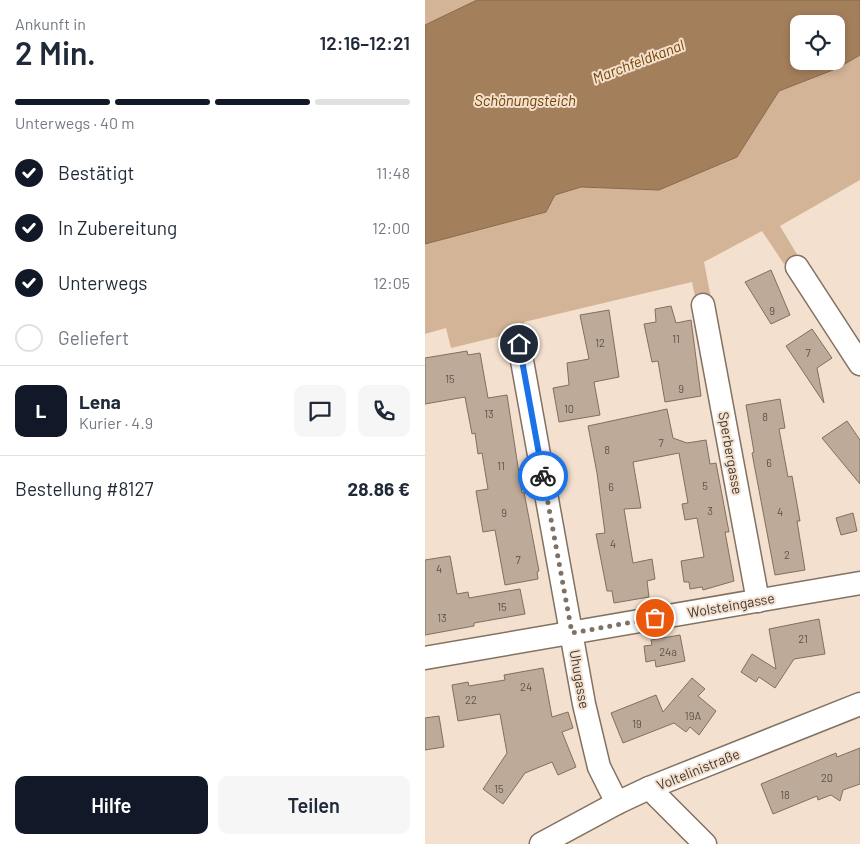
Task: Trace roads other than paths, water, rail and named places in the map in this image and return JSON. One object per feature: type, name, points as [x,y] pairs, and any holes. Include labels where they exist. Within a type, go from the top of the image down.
[{"type":"street","points":[[797,267],[860,364]]},
{"type":"street","name":"Sperbergasse","points":[[703,305],[758,601]]},
{"type":"street","name":"Uhugasse","points":[[519,344],[584,704],[599,767],[617,803]]},
{"type":"street","name":"Wolsteingasse","points":[[425,658],[860,583]]},
{"type":"street","name":"Voltelinistraße","points":[[541,844],[649,788],[860,704]]},
{"type":"street","points":[[649,788],[705,844]]},
{"type":"water","name":"Schönungsteich","points":[[477,0],[860,0],[860,55],[845,64],[845,15],[790,15],[790,70],[833,70],[779,91],[737,157],[659,190],[581,187],[555,195],[546,212],[425,244],[425,25]]},
{"type":"water label","name":"Marchfeldkanal","points":[[638,61]]}]
